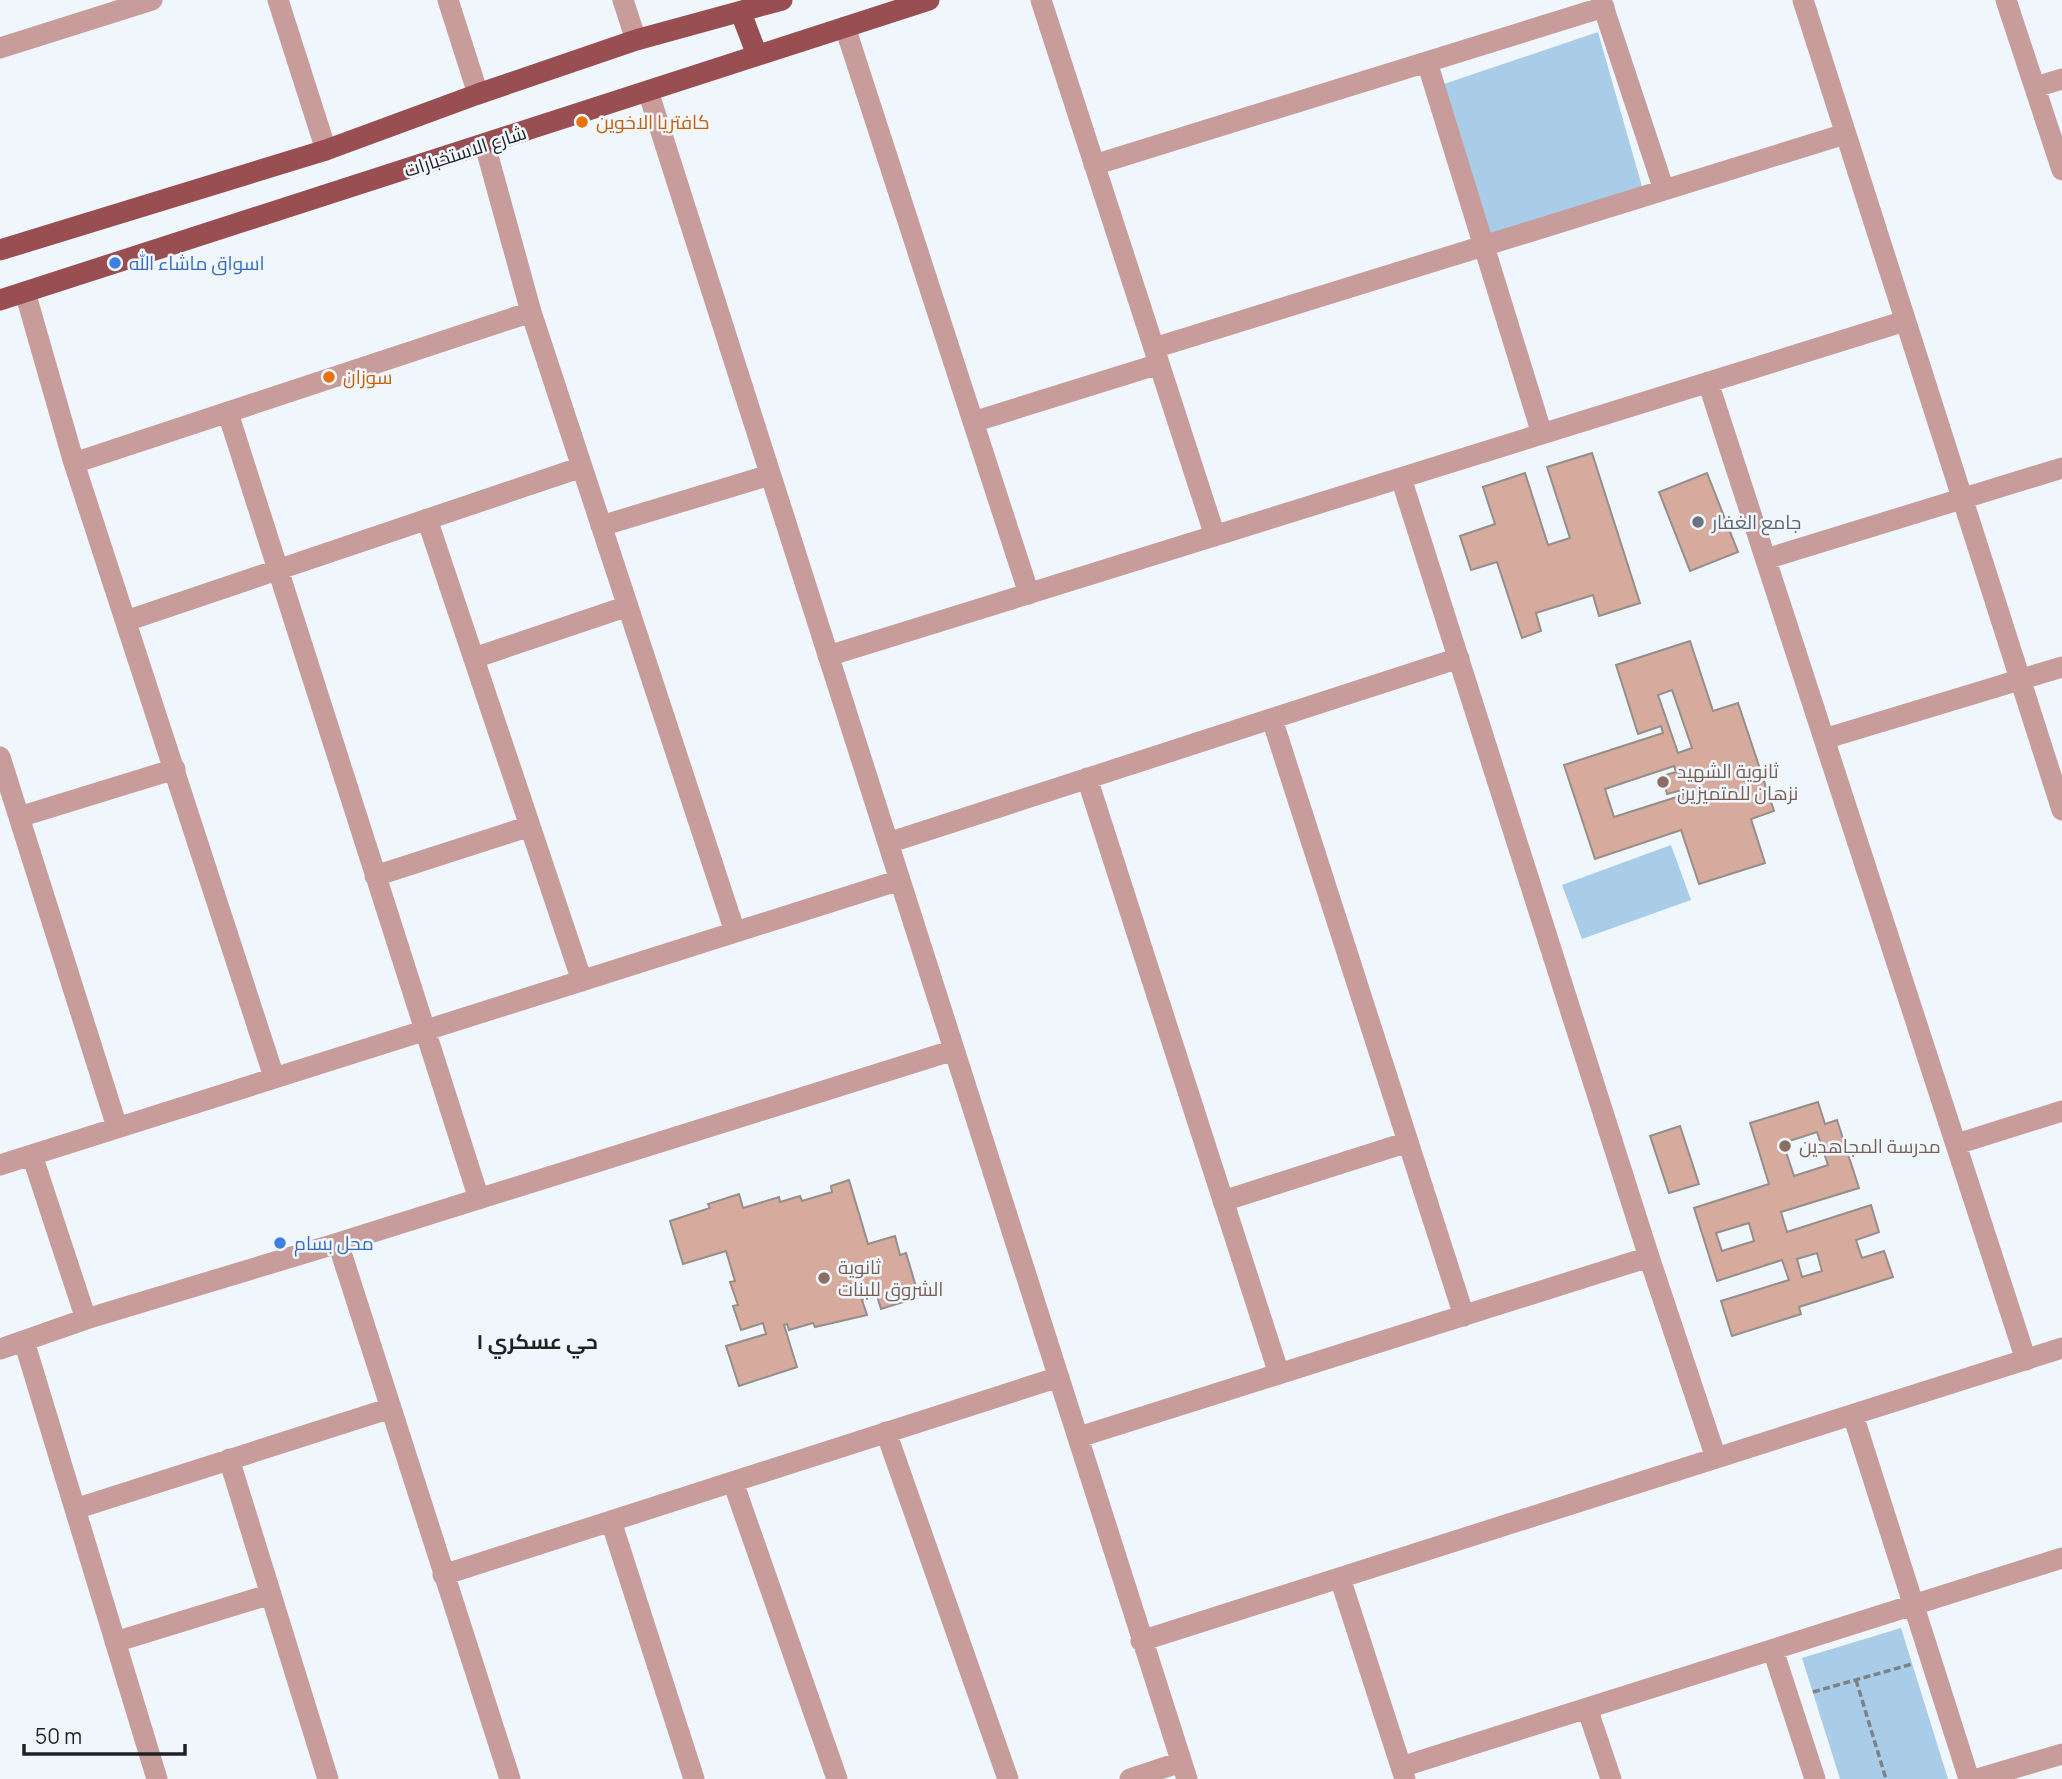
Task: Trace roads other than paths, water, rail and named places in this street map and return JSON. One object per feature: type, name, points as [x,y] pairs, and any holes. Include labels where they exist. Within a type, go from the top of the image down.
[{"type":"main road","points":[[0,250],[326,150],[636,40],[782,0]]},
{"type":"main road","name":"شارع الاستخبارات","points":[[0,300],[929,0]]},
{"type":"main road","points":[[741,13],[757,55]]},
{"type":"street","points":[[0,48],[122,4],[152,0]]},
{"type":"street","points":[[278,0],[326,150]]},
{"type":"street","points":[[448,0],[478,94]]},
{"type":"street","points":[[623,0],[636,40]]},
{"type":"street","points":[[1041,0],[1215,536]]},
{"type":"street","points":[[1802,0],[2062,810]]},
{"type":"street","points":[[2006,0],[2062,170]]},
{"type":"street","points":[[1094,164],[1427,62],[1602,4],[1664,190]]},
{"type":"street","points":[[845,27],[1029,594]]},
{"type":"street","points":[[1427,62],[1542,434]]},
{"type":"street","points":[[2035,87],[2062,79]]},
{"type":"street","points":[[648,91],[1184,1770],[1129,1779]]},
{"type":"street","points":[[973,422],[1156,356],[1484,246],[1846,134]]},
{"type":"street","points":[[485,145],[531,312],[735,932]]},
{"type":"street","points":[[25,292],[74,463],[274,1077]]},
{"type":"street","points":[[74,463],[531,312]]},
{"type":"street","points":[[828,656],[1905,321]]},
{"type":"street","points":[[1708,382],[2026,1360]]},
{"type":"street","points":[[228,413],[479,1199]]},
{"type":"street","points":[[126,621],[582,467]]},
{"type":"street","points":[[1766,559],[2062,468]]},
{"type":"street","points":[[601,526],[770,475]]},
{"type":"street","points":[[1401,478],[1649,1257],[1716,1458]]},
{"type":"street","points":[[427,519],[582,981]]},
{"type":"street","points":[[474,658],[628,606]]},
{"type":"street","points":[[888,843],[1459,658]]},
{"type":"street","points":[[1824,739],[2062,667]]},
{"type":"street","points":[[1272,719],[1464,1316]]},
{"type":"street","points":[[0,757],[117,1127]]},
{"type":"street","points":[[19,817],[175,769]]},
{"type":"street","points":[[1087,778],[1279,1374]]},
{"type":"street","points":[[375,876],[530,826]]},
{"type":"street","points":[[0,1165],[900,880]]},
{"type":"street","points":[[0,1349],[86,1319],[954,1050]]},
{"type":"street","points":[[1957,1144],[2062,1111]]},
{"type":"street","points":[[1223,1201],[1408,1142]]},
{"type":"street","points":[[32,1155],[86,1319]]},
{"type":"street","points":[[338,1243],[510,1779]]},
{"type":"street","points":[[1079,1437],[1649,1257]]},
{"type":"street","points":[[24,1341],[157,1779]]},
{"type":"street","points":[[1141,1641],[2062,1348]]},
{"type":"street","points":[[443,1575],[1059,1377]]},
{"type":"street","points":[[75,1509],[391,1408]]},
{"type":"street","points":[[1853,1415],[1969,1779]]},
{"type":"street","points":[[886,1432],[1008,1779]]},
{"type":"street","points":[[229,1459],[328,1779]]},
{"type":"street","points":[[733,1482],[837,1779]]},
{"type":"street","points":[[611,1521],[694,1779]]},
{"type":"street","points":[[1340,1578],[1403,1773],[1587,1708],[2062,1558]]},
{"type":"street","points":[[115,1642],[271,1594]]},
{"type":"street","points":[[1773,1650],[1815,1779]]},
{"type":"street","points":[[1587,1708],[1611,1779]]},
{"type":"street","points":[[1977,1779],[2062,1754]]},
{"type":"place","name":"كافتريا الاخوين","points":[[582,122]]},
{"type":"place","name":"اسواق ماشاء الله","points":[[115,263]]},
{"type":"place","name":"سوزان","points":[[329,377]]},
{"type":"place","name":"جامع الغفار","points":[[1698,522]]},
{"type":"place","name":"ثانوية الشهيد نزهان للمتميزين","points":[[1663,782]]},
{"type":"place","name":"مدرسة المجاهدين","points":[[1785,1146]]},
{"type":"place","name":"محل بسام","points":[[280,1243]]},
{"type":"place","name":"ثانوية الشروق للبنات","points":[[824,1278]]},
{"type":"district","name":"حي عسكري ١","points":[[537,1342]]}]
